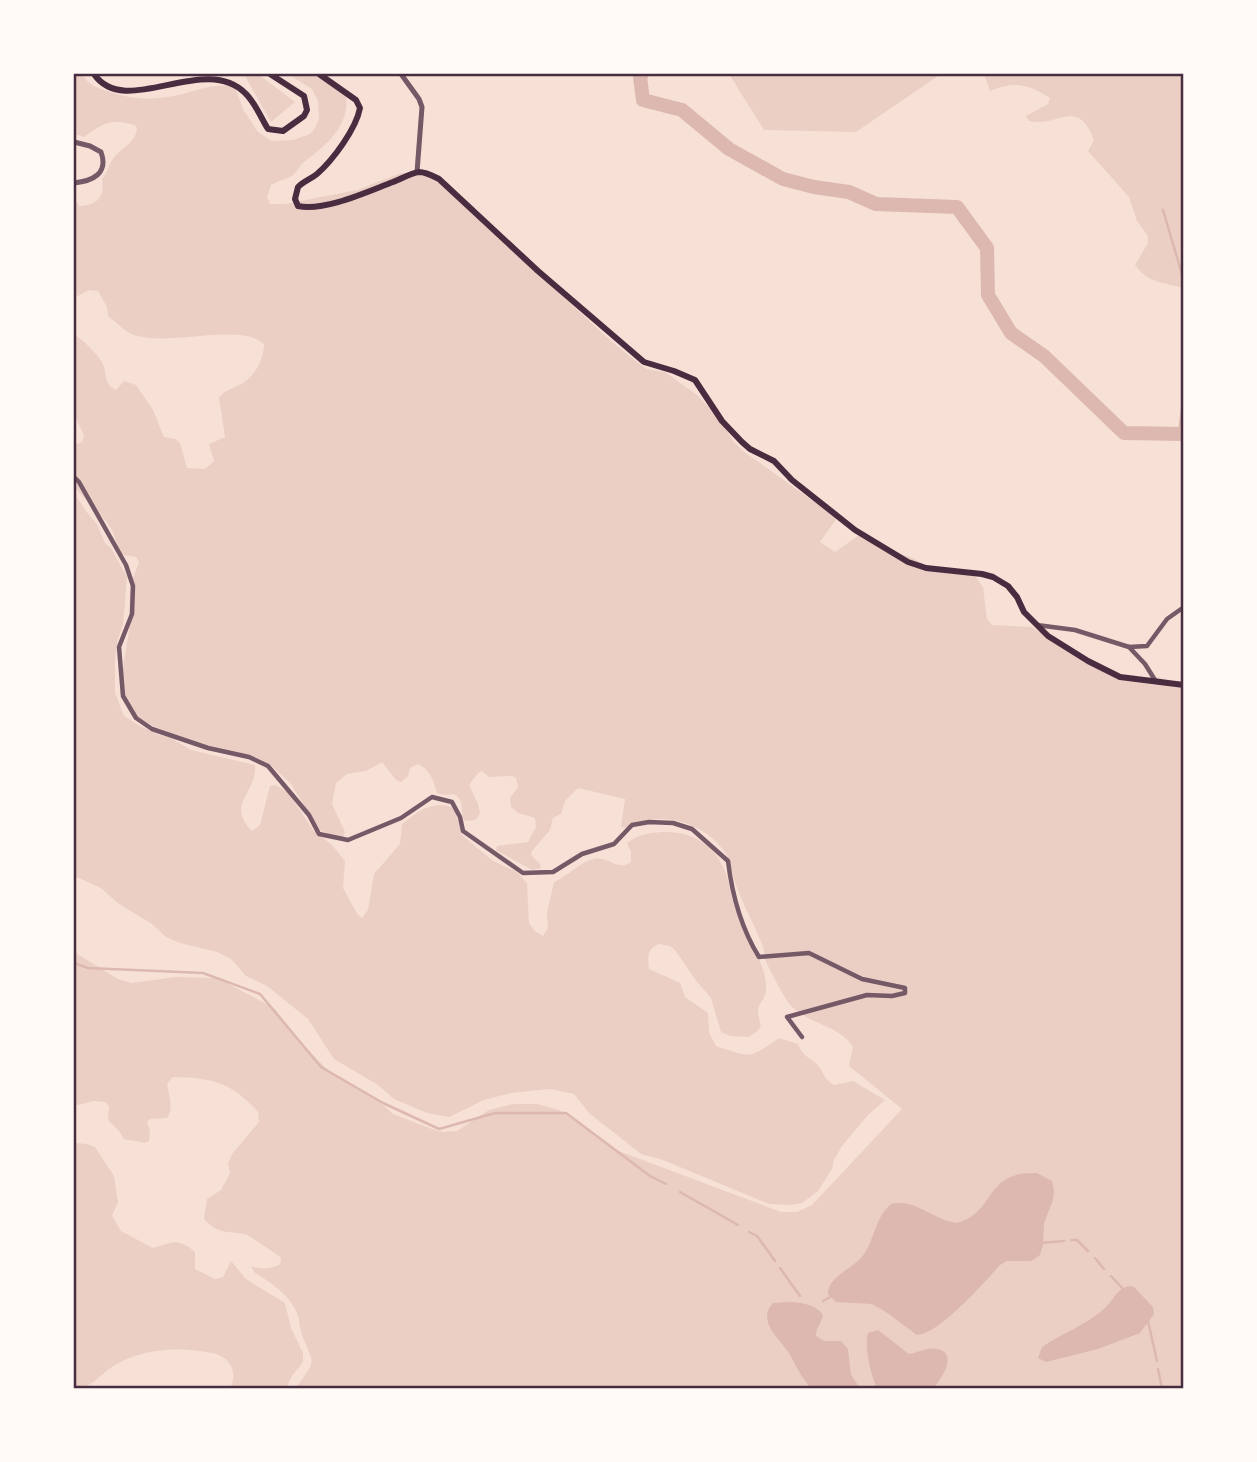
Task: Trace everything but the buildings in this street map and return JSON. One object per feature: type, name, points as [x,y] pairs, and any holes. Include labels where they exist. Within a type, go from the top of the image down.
[{"type":"main road","points":[[94,74],[99,80],[118,89],[140,91],[197,78],[225,80],[246,93],[268,129],[282,131],[304,116],[306,104],[304,96],[270,74]]},
{"type":"main road","points":[[319,74],[356,100],[360,108],[354,127],[327,163],[298,187],[295,194],[297,204],[305,207],[332,203],[417,172],[430,174],[439,179],[538,271],[644,362],[695,380],[722,421],[742,442],[774,461],[792,480],[846,523],[908,562],[926,568],[993,577],[1008,586],[1024,612],[1036,625],[1074,652],[1120,677],[1184,685]]},
{"type":"street","points":[[401,74],[422,107],[417,172]]},
{"type":"street","points":[[74,142],[101,152],[104,160],[102,170],[96,177],[74,183]]},
{"type":"street","points":[[74,477],[126,565],[133,586],[132,614],[119,647],[123,695],[136,718],[152,729],[208,748],[248,757],[268,766],[309,815],[319,834],[348,839],[401,818],[432,797],[452,802],[460,817],[463,831],[523,873],[553,872],[582,854],[614,844],[632,825],[649,822],[673,823],[692,829],[728,861],[732,890],[751,944],[759,957],[809,953],[862,979],[905,988],[905,993],[892,996],[867,995],[787,1017],[802,1037]]},
{"type":"street","points":[[1036,625],[1075,630],[1129,647],[1147,646],[1167,619],[1184,607]]},
{"type":"street","points":[[1129,647],[1155,680]]},
{"type":"shaded area","points":[[74,74],[83,74],[89,82],[101,89],[136,98],[167,97],[217,86],[233,87],[258,132],[272,141],[293,140],[310,134],[315,128],[319,119],[318,101],[312,89],[288,74],[317,74],[346,96],[344,117],[334,135],[320,150],[293,175],[271,185],[267,197],[270,204],[285,204],[357,190],[401,173],[433,178],[611,341],[646,369],[665,372],[697,395],[720,419],[733,441],[743,451],[837,518],[820,542],[835,552],[862,533],[889,550],[926,566],[972,572],[983,587],[987,619],[992,625],[1032,627],[1070,653],[1118,674],[1158,677],[1183,685],[1183,1388],[296,1388],[311,1363],[297,1313],[284,1294],[254,1272],[251,1266],[273,1267],[280,1264],[281,1258],[247,1235],[219,1230],[204,1219],[207,1199],[221,1190],[230,1173],[228,1164],[232,1154],[259,1122],[258,1112],[230,1088],[210,1081],[173,1077],[167,1084],[169,1114],[167,1118],[150,1119],[147,1122],[150,1131],[149,1141],[145,1143],[124,1139],[108,1120],[109,1106],[105,1102],[94,1101],[74,1106],[74,952],[118,979],[132,983],[176,977],[213,978],[223,981],[274,1008],[306,1048],[331,1073],[379,1101],[393,1114],[432,1129],[443,1132],[457,1131],[489,1110],[513,1104],[537,1104],[559,1110],[616,1150],[781,1212],[797,1212],[812,1205],[902,1109],[849,1066],[853,1047],[847,1039],[803,1015],[788,1002],[767,964],[763,946],[739,892],[726,854],[718,843],[695,827],[668,819],[654,819],[628,828],[621,827],[625,799],[578,788],[565,801],[561,814],[553,818],[550,830],[532,851],[531,855],[541,868],[532,870],[496,850],[497,846],[528,842],[536,827],[535,818],[518,813],[511,807],[510,798],[518,787],[516,778],[489,777],[482,771],[478,773],[469,785],[480,814],[475,820],[465,821],[458,797],[454,794],[437,793],[431,776],[418,764],[410,768],[408,776],[401,782],[396,780],[382,762],[366,771],[347,774],[336,783],[332,804],[345,832],[342,840],[318,829],[291,784],[271,765],[216,749],[138,718],[124,697],[121,679],[129,631],[130,586],[139,562],[136,557],[124,555],[119,551],[106,521],[74,487],[74,445],[82,442],[84,435],[74,415],[74,335],[101,361],[112,388],[116,390],[124,381],[136,385],[153,410],[164,437],[176,439],[180,443],[187,468],[205,469],[214,461],[209,444],[225,437],[219,398],[252,376],[261,360],[264,344],[239,335],[149,338],[134,335],[108,316],[107,307],[98,291],[89,290],[74,298],[74,199],[80,206],[91,204],[98,199],[102,191],[102,179],[110,164],[133,139],[137,129],[135,125],[113,122],[84,137],[74,134]]},
{"type":"shaded area","points":[[234,74],[258,74],[295,102],[271,122],[245,76]]},
{"type":"shaded area","points":[[729,74],[941,74],[856,132],[764,130]]},
{"type":"shaded area","points":[[984,74],[1183,74],[1183,288],[1151,279],[1135,265],[1148,243],[1148,236],[1137,221],[1129,197],[1088,151],[1094,140],[1081,119],[1074,116],[1049,121],[1029,121],[1026,116],[1048,104],[1050,98],[1035,90],[1014,85],[990,91]]},
{"type":"shaded area","points":[[74,492],[97,524],[105,543],[111,548],[127,577],[123,625],[115,658],[115,693],[124,716],[191,750],[255,765],[255,774],[242,806],[244,822],[252,831],[260,825],[270,786],[275,785],[288,792],[313,830],[332,845],[345,861],[343,888],[362,918],[368,910],[374,874],[400,844],[402,824],[432,806],[454,808],[462,835],[493,861],[517,872],[527,883],[529,923],[543,936],[548,928],[547,913],[554,882],[584,863],[599,859],[626,865],[631,862],[627,843],[656,832],[686,835],[709,848],[725,871],[735,907],[764,972],[766,992],[758,1008],[760,1028],[749,1037],[731,1036],[721,1032],[711,998],[670,946],[659,944],[652,948],[648,961],[649,969],[680,983],[685,997],[708,1013],[709,1032],[716,1046],[750,1054],[762,1050],[779,1038],[798,1044],[803,1053],[834,1085],[853,1081],[885,1100],[868,1115],[842,1146],[818,1191],[802,1203],[769,1204],[663,1160],[641,1154],[589,1113],[574,1094],[550,1089],[511,1093],[484,1100],[449,1117],[427,1113],[394,1099],[378,1085],[334,1059],[308,1019],[267,986],[246,976],[231,959],[217,952],[166,937],[101,888],[74,878]]},
{"type":"shaded area","points":[[74,1143],[95,1147],[114,1176],[118,1202],[112,1216],[121,1231],[153,1248],[170,1243],[184,1245],[195,1252],[195,1269],[215,1279],[223,1277],[231,1261],[246,1279],[285,1303],[291,1328],[303,1353],[303,1362],[286,1388],[230,1388],[233,1373],[223,1357],[208,1352],[178,1349],[135,1356],[115,1365],[91,1384],[74,1388]]},
{"type":"shaded area","points":[[1037,1173],[1052,1181],[1054,1190],[1044,1223],[1040,1255],[1031,1261],[1007,1261],[1000,1265],[961,1306],[937,1326],[917,1335],[872,1304],[836,1302],[828,1294],[835,1278],[866,1252],[881,1216],[891,1204],[908,1204],[957,1223],[970,1218],[979,1210],[1007,1178]]},
{"type":"shaded area","points":[[1129,1286],[1134,1287],[1153,1307],[1154,1314],[1140,1333],[1098,1349],[1046,1362],[1038,1358],[1042,1347],[1090,1319],[1105,1308],[1118,1292]]},
{"type":"shaded area","points":[[773,1303],[807,1304],[818,1310],[823,1315],[816,1336],[824,1341],[841,1341],[848,1349],[851,1375],[860,1388],[810,1387],[771,1330],[767,1316]]},
{"type":"shaded area","points":[[878,1330],[909,1354],[936,1349],[947,1355],[946,1367],[933,1388],[877,1388],[870,1369],[867,1345],[868,1333]]},
{"type":"waterway","points":[[642,74],[640,77],[643,100],[682,110],[729,149],[783,179],[849,192],[876,204],[957,207],[987,248],[988,295],[1011,333],[1044,356],[1124,433],[1184,434]]},
{"type":"waterway","points":[[1163,210],[1184,281]]},
{"type":"waterway","points":[[1179,433],[1184,394]]},
{"type":"waterway","points":[[74,963],[88,968],[203,973],[260,994],[321,1067],[383,1103],[439,1129],[495,1113],[566,1113],[650,1176],[666,1184]]},
{"type":"waterway","points":[[680,1192],[738,1225]]},
{"type":"waterway","points":[[749,1232],[757,1236],[775,1261]]},
{"type":"waterway","points":[[1071,1240],[1077,1240],[1088,1251]]},
{"type":"waterway","points":[[1040,1243],[1064,1241]]},
{"type":"waterway","points":[[1095,1258],[1104,1269]]},
{"type":"waterway","points":[[780,1268],[800,1296]]},
{"type":"waterway","points":[[1111,1276],[1123,1289]]},
{"type":"waterway","points":[[823,1301],[832,1296]]},
{"type":"waterway","points":[[1148,1321],[1157,1361]]},
{"type":"waterway","points":[[1158,1369],[1162,1388]]}]
